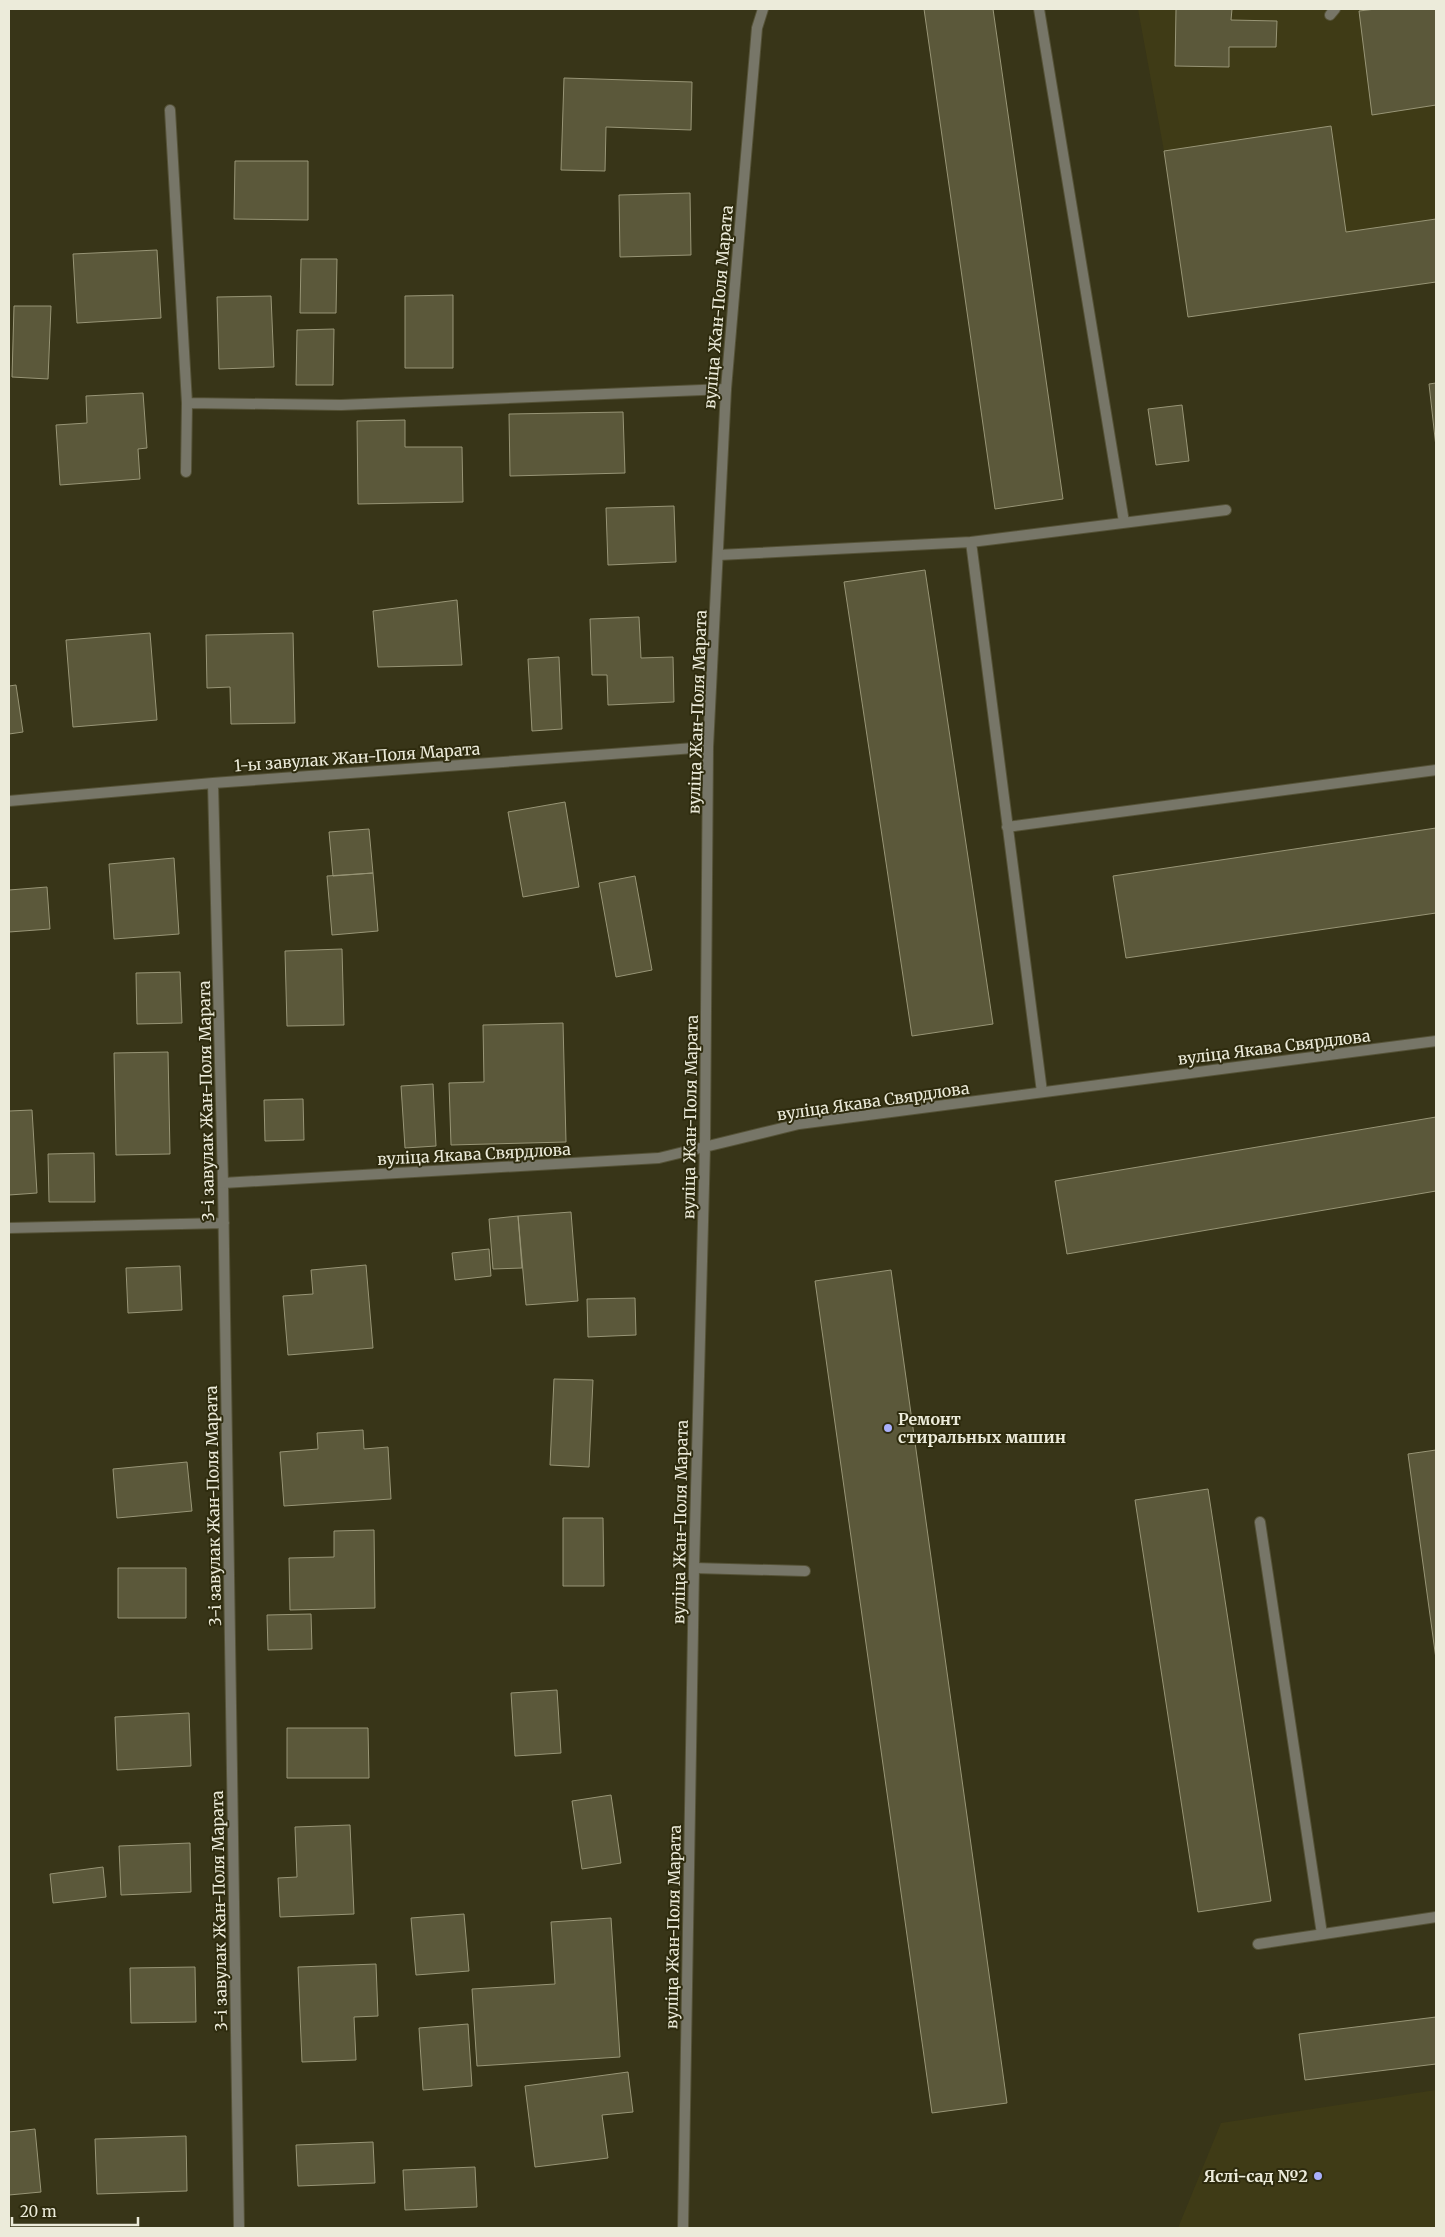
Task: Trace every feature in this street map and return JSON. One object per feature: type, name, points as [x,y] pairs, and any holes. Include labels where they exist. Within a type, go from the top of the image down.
[{"type":"street","name":"вуліца Жан-Поля Марата","points":[[683,2228],[694,1568],[706,1146],[708,746],[726,389],[757,28],[763,9]]},
{"type":"street","points":[[1039,9],[1124,522]]},
{"type":"street","points":[[170,110],[187,403],[186,472]]},
{"type":"street","points":[[187,403],[341,405],[726,389]]},
{"type":"street","points":[[718,556],[971,542],[1226,510]]},
{"type":"street","points":[[971,542],[1042,1092]]},
{"type":"street","name":"1-ы завулак Жан-Поля Марата","points":[[9,802],[213,783],[708,746]]},
{"type":"street","points":[[1007,827],[1436,770]]},
{"type":"street","name":"3-і завулак Жан-Поля Марата","points":[[213,783],[224,1223],[238,2228]]},
{"type":"street","name":"вуліца Якава Свярдлова","points":[[223,1183],[659,1158],[799,1124],[1436,1041]]},
{"type":"street","points":[[9,1228],[224,1223]]},
{"type":"street","points":[[1260,1522],[1322,1934]]},
{"type":"street","points":[[694,1568],[805,1571]]},
{"type":"street","points":[[1258,1944],[1436,1917]]},
{"type":"shaded area","points":[[1138,9],[1436,9],[1436,282],[1188,317],[1164,151]]},
{"type":"shaded area","name":"Яслі-сад №2","points":[[1436,2090],[1436,2228],[1178,2228],[1221,2123]]},
{"type":"building","points":[[924,9],[993,9],[1063,499],[995,509]]},
{"type":"building","points":[[1176,9],[1232,9],[1231,20],[1277,21],[1276,47],[1229,47],[1229,67],[1175,66]]},
{"type":"building","points":[[1376,9],[1436,9],[1436,105],[1372,115],[1359,11]]},
{"type":"building","points":[[564,78],[692,82],[691,130],[606,127],[605,171],[561,170]]},
{"type":"building","points":[[1331,126],[1346,232],[1436,219],[1436,282],[1188,317],[1164,151]]},
{"type":"building","points":[[235,161],[308,161],[308,220],[234,219]]},
{"type":"building","points":[[690,193],[691,255],[620,257],[619,195]]},
{"type":"building","points":[[157,250],[161,318],[77,323],[73,254]]},
{"type":"building","points":[[301,259],[337,259],[336,313],[300,313]]},
{"type":"building","points":[[453,295],[453,368],[405,368],[405,296]]},
{"type":"building","points":[[271,296],[274,367],[219,369],[217,297]]},
{"type":"building","points":[[14,306],[51,306],[48,379],[12,377]]},
{"type":"building","points":[[334,329],[333,385],[296,385],[297,330]]},
{"type":"building","points":[[1436,383],[1436,447],[1429,384]]},
{"type":"building","points":[[143,393],[147,448],[138,449],[140,479],[60,485],[56,425],[87,423],[86,396]]},
{"type":"building","points":[[1182,405],[1189,461],[1156,465],[1148,409]]},
{"type":"building","points":[[623,412],[625,473],[510,476],[509,414]]},
{"type":"building","points":[[405,420],[405,447],[462,447],[463,502],[358,504],[357,421]]},
{"type":"building","points":[[674,506],[676,562],[608,565],[606,508]]},
{"type":"building","points":[[925,570],[993,1024],[912,1036],[844,582]]},
{"type":"building","points":[[457,600],[462,665],[378,667],[373,611]]},
{"type":"building","points":[[639,617],[641,658],[673,657],[674,702],[608,705],[607,675],[592,675],[590,619]]},
{"type":"building","points":[[150,633],[157,720],[73,727],[66,640]]},
{"type":"building","points":[[293,633],[295,723],[231,724],[230,687],[207,688],[206,635]]},
{"type":"building","points":[[559,657],[562,729],[532,731],[528,659]]},
{"type":"building","points":[[16,685],[23,732],[9,734],[9,686]]},
{"type":"building","points":[[565,802],[579,887],[523,897],[508,812]]},
{"type":"building","points":[[1436,828],[1436,913],[1126,958],[1113,876]]},
{"type":"building","points":[[369,829],[373,873],[333,876],[329,832]]},
{"type":"building","points":[[174,858],[179,934],[114,939],[109,864]]},
{"type":"building","points":[[373,873],[378,931],[332,935],[327,876]]},
{"type":"building","points":[[635,876],[652,970],[616,977],[599,883]]},
{"type":"building","points":[[47,887],[50,929],[9,932],[9,890]]},
{"type":"building","points":[[342,949],[344,1025],[287,1026],[285,951]]},
{"type":"building","points":[[180,972],[182,1023],[137,1024],[136,973]]},
{"type":"building","points":[[563,1023],[566,1142],[451,1145],[449,1083],[484,1082],[483,1025]]},
{"type":"building","points":[[168,1052],[170,1154],[116,1155],[114,1053]]},
{"type":"building","points":[[433,1084],[436,1146],[405,1148],[401,1086]]},
{"type":"building","points":[[303,1099],[304,1140],[265,1141],[264,1100]]},
{"type":"building","points":[[32,1110],[37,1193],[9,1195],[9,1111]]},
{"type":"building","points":[[1436,1117],[1436,1191],[1067,1254],[1055,1181]]},
{"type":"building","points":[[94,1153],[95,1202],[49,1202],[48,1154]]},
{"type":"building","points":[[571,1212],[578,1301],[526,1305],[518,1216]]},
{"type":"building","points":[[518,1216],[522,1268],[493,1269],[489,1219]]},
{"type":"building","points":[[489,1249],[491,1276],[455,1280],[452,1253]]},
{"type":"building","points":[[366,1265],[373,1348],[288,1355],[283,1296],[313,1294],[311,1270]]},
{"type":"building","points":[[180,1266],[182,1310],[128,1313],[126,1268]]},
{"type":"building","points":[[891,1270],[1007,2103],[932,2113],[815,1281]]},
{"type":"building","points":[[635,1298],[636,1335],[588,1337],[587,1299]]},
{"type":"building","points":[[554,1379],[593,1380],[589,1467],[550,1465]]},
{"type":"building","points":[[363,1430],[364,1449],[388,1447],[391,1499],[284,1506],[280,1452],[318,1449],[317,1433]]},
{"type":"building","points":[[1436,1450],[1436,1659],[1408,1454]]},
{"type":"building","points":[[187,1462],[192,1511],[117,1518],[113,1469]]},
{"type":"building","points":[[1208,1489],[1271,1901],[1198,1912],[1135,1500]]},
{"type":"building","points":[[563,1518],[603,1518],[604,1586],[563,1586]]},
{"type":"building","points":[[374,1530],[375,1608],[290,1610],[289,1558],[334,1557],[334,1531]]},
{"type":"building","points":[[118,1568],[186,1568],[186,1618],[118,1618]]},
{"type":"building","points":[[311,1614],[312,1649],[268,1650],[267,1615]]},
{"type":"building","points":[[557,1690],[561,1753],[515,1756],[511,1693]]},
{"type":"building","points":[[189,1713],[191,1766],[117,1770],[115,1717]]},
{"type":"building","points":[[287,1728],[368,1728],[369,1778],[287,1778]]},
{"type":"building","points":[[611,1795],[621,1863],[582,1869],[572,1801]]},
{"type":"building","points":[[350,1825],[354,1914],[280,1917],[278,1878],[297,1877],[295,1827]]},
{"type":"building","points":[[190,1843],[191,1892],[121,1895],[119,1846]]},
{"type":"building","points":[[103,1867],[106,1897],[53,1903],[50,1874]]},
{"type":"building","points":[[464,1914],[469,1971],[416,1975],[411,1918]]},
{"type":"building","points":[[611,1918],[620,2057],[477,2066],[472,1989],[555,1984],[551,1922]]},
{"type":"building","points":[[376,1964],[378,2016],[354,2017],[356,2060],[302,2062],[298,1967]]},
{"type":"building","points":[[195,1967],[196,2022],[131,2023],[130,1968]]},
{"type":"building","points":[[1436,2017],[1436,2064],[1305,2080],[1299,2034]]},
{"type":"building","points":[[468,2024],[472,2086],[423,2090],[419,2028]]},
{"type":"building","points":[[628,2072],[633,2112],[602,2115],[608,2158],[535,2167],[525,2086]]},
{"type":"building","points":[[35,2129],[41,2192],[9,2195],[9,2132]]},
{"type":"building","points":[[186,2136],[187,2191],[97,2194],[95,2139]]},
{"type":"building","points":[[373,2142],[375,2183],[298,2186],[296,2145]]},
{"type":"building","points":[[475,2167],[477,2207],[405,2210],[403,2170]]},
{"type":"place","name":"Ремонт стиральных машин","points":[[888,1428]]},
{"type":"place","name":"Яслі-сад №2","points":[[1318,2176]]}]
